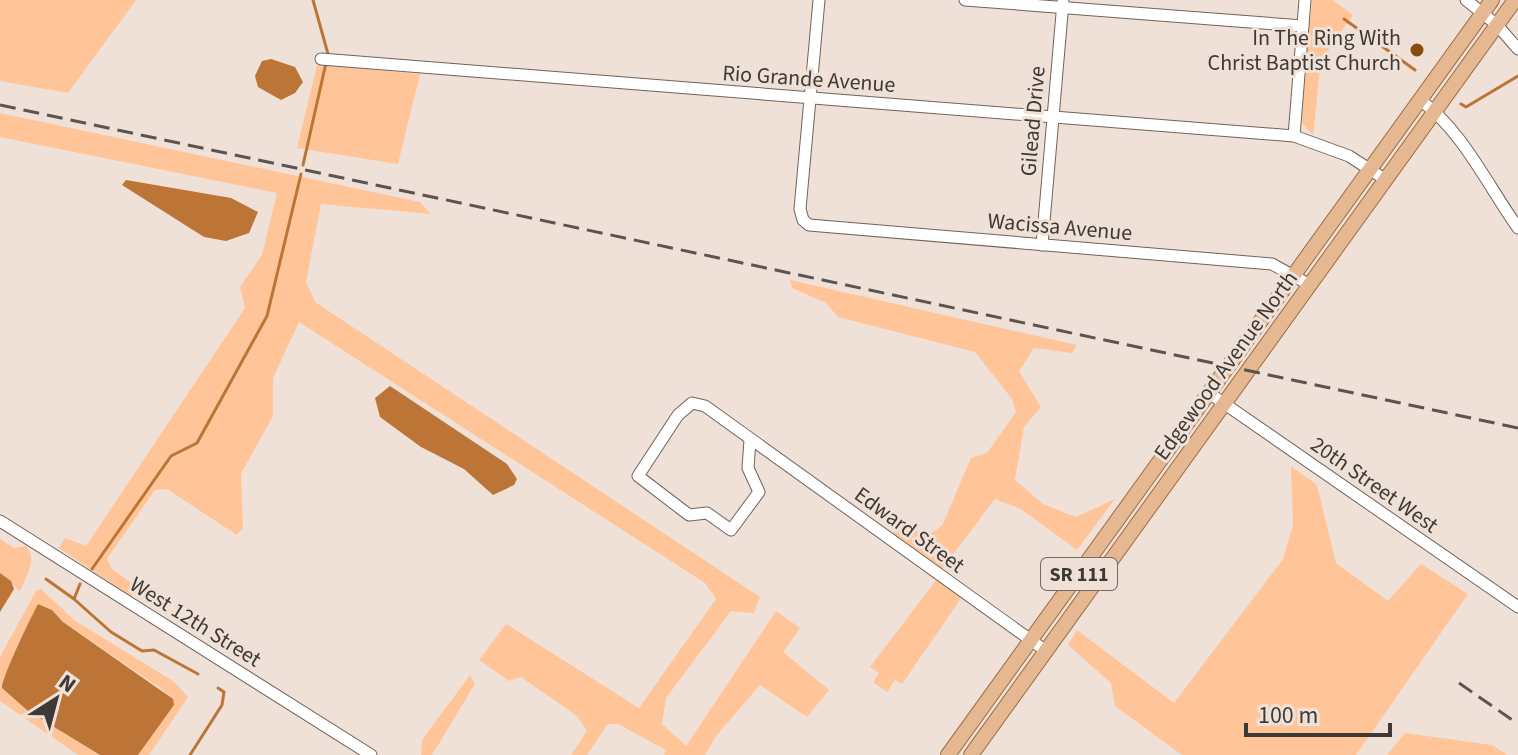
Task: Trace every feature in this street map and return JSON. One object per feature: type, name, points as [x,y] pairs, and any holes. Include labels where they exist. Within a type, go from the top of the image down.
[{"type":"main road","name":"Edgewood Avenue North","points":[[971,755],[1515,0]]},
{"type":"main road","name":"Edgewood Avenue North","points":[[948,755],[1488,6]]},
{"type":"street","points":[[808,98],[819,0]]},
{"type":"street","points":[[965,0],[1062,4],[1303,26]]},
{"type":"street","points":[[1294,136],[1305,0]]},
{"type":"street","points":[[1466,0],[1488,6],[1497,25],[1518,49]]},
{"type":"street","name":"Gilead Drive","points":[[1042,245],[1062,4]]},
{"type":"street","name":"Rio Grande Avenue","points":[[321,59],[1294,136],[1324,145],[1386,180]]},
{"type":"street","name":"Wacissa Avenue","points":[[808,98],[800,209],[803,220],[818,227],[1272,264],[1310,285]]},
{"type":"street","points":[[1420,100],[1435,111],[1518,228]]},
{"type":"street","name":"20th Street West","points":[[1209,393],[1518,607]]},
{"type":"street","name":"Edward Street","points":[[750,440],[748,468],[759,492],[731,530],[707,513],[689,515],[638,476],[678,415],[692,403],[705,406],[1046,651]]},
{"type":"street","name":"West 12th Street","points":[[0,521],[371,755]]},
{"type":"shaded area","points":[[0,0],[136,0],[68,93],[0,81]]},
{"type":"shaded area","points":[[1312,0],[1333,0],[1353,15],[1321,60],[1313,135],[1300,121]]},
{"type":"shaded area","points":[[271,59],[295,67],[303,82],[295,93],[281,100],[258,87],[255,76],[262,61]]},
{"type":"shaded area","points":[[317,65],[420,74],[398,164],[297,148]]},
{"type":"shaded area","points":[[0,113],[420,202],[431,214],[321,204],[306,282],[315,302],[760,597],[754,613],[731,611],[666,698],[662,724],[686,746],[776,611],[800,628],[783,652],[829,690],[807,717],[760,685],[716,736],[705,755],[664,755],[666,750],[618,724],[608,724],[587,755],[571,755],[587,731],[577,716],[521,677],[509,681],[479,660],[506,624],[639,708],[716,599],[705,583],[299,322],[273,378],[273,416],[241,474],[243,528],[237,535],[167,489],[155,490],[107,559],[112,569],[137,587],[131,597],[59,548],[65,538],[86,546],[245,308],[240,287],[262,255],[277,193],[0,137]]},
{"type":"shaded area","points":[[126,180],[231,198],[258,212],[249,233],[226,241],[204,237],[122,185]]},
{"type":"shaded area","points":[[790,280],[1077,345],[1072,353],[1034,348],[1019,371],[1041,407],[1024,427],[1015,480],[1043,504],[1076,517],[1115,499],[1077,550],[1021,509],[995,499],[942,569],[891,534],[902,526],[928,535],[942,526],[971,458],[987,453],[1016,412],[1012,399],[975,352],[838,317],[826,303],[792,288]]},
{"type":"shaded area","points":[[390,386],[507,464],[517,479],[514,485],[493,495],[464,469],[421,447],[380,417],[375,398]]},
{"type":"shaded area","points":[[1291,466],[1317,485],[1336,563],[1388,601],[1421,564],[1468,594],[1356,755],[1182,755],[1115,706],[1111,683],[1068,645],[1077,630],[1174,703],[1283,559],[1293,525]]},
{"type":"shaded area","points":[[0,539],[14,548],[26,546],[29,551],[30,568],[20,591],[0,573]]},
{"type":"shaded area","points":[[0,573],[11,581],[14,589],[0,612]]},
{"type":"shaded area","points":[[937,579],[962,597],[902,684],[895,680],[887,692],[873,682],[879,673],[870,667]]},
{"type":"shaded area","points":[[41,589],[74,620],[173,681],[188,697],[149,755],[138,755],[174,705],[163,690],[63,622],[52,610],[38,604],[2,688],[28,711],[100,755],[78,755],[0,701],[0,657],[36,591]]},
{"type":"shaded area","points":[[38,604],[52,610],[63,622],[173,699],[174,705],[138,755],[100,755],[28,711],[2,688]]},
{"type":"shaded area","points":[[470,675],[475,684],[432,755],[421,755],[422,740]]},
{"type":"shaded area","points":[[1405,733],[1492,745],[1507,755],[1387,755]]},
{"type":"waterway","points":[[313,0],[328,54]]},
{"type":"waterway","points":[[1344,19],[1415,70]]},
{"type":"waterway","points":[[303,165],[326,63]]},
{"type":"waterway","points":[[1461,104],[1466,107],[1518,76]]},
{"type":"waterway","points":[[92,569],[171,456],[197,443],[267,316],[301,174]]},
{"type":"waterway","points":[[46,579],[74,599]]},
{"type":"waterway","points":[[80,584],[74,599],[111,632],[142,651],[154,650],[198,674]]},
{"type":"waterway","points":[[190,755],[222,705],[224,692],[218,688]]},
{"type":"railway","points":[[0,105],[1518,428]]},
{"type":"railway","points":[[1459,683],[1518,724]]},
{"type":"place","name":"In The Ring With Christ Baptist Church","points":[[1417,50]]}]
